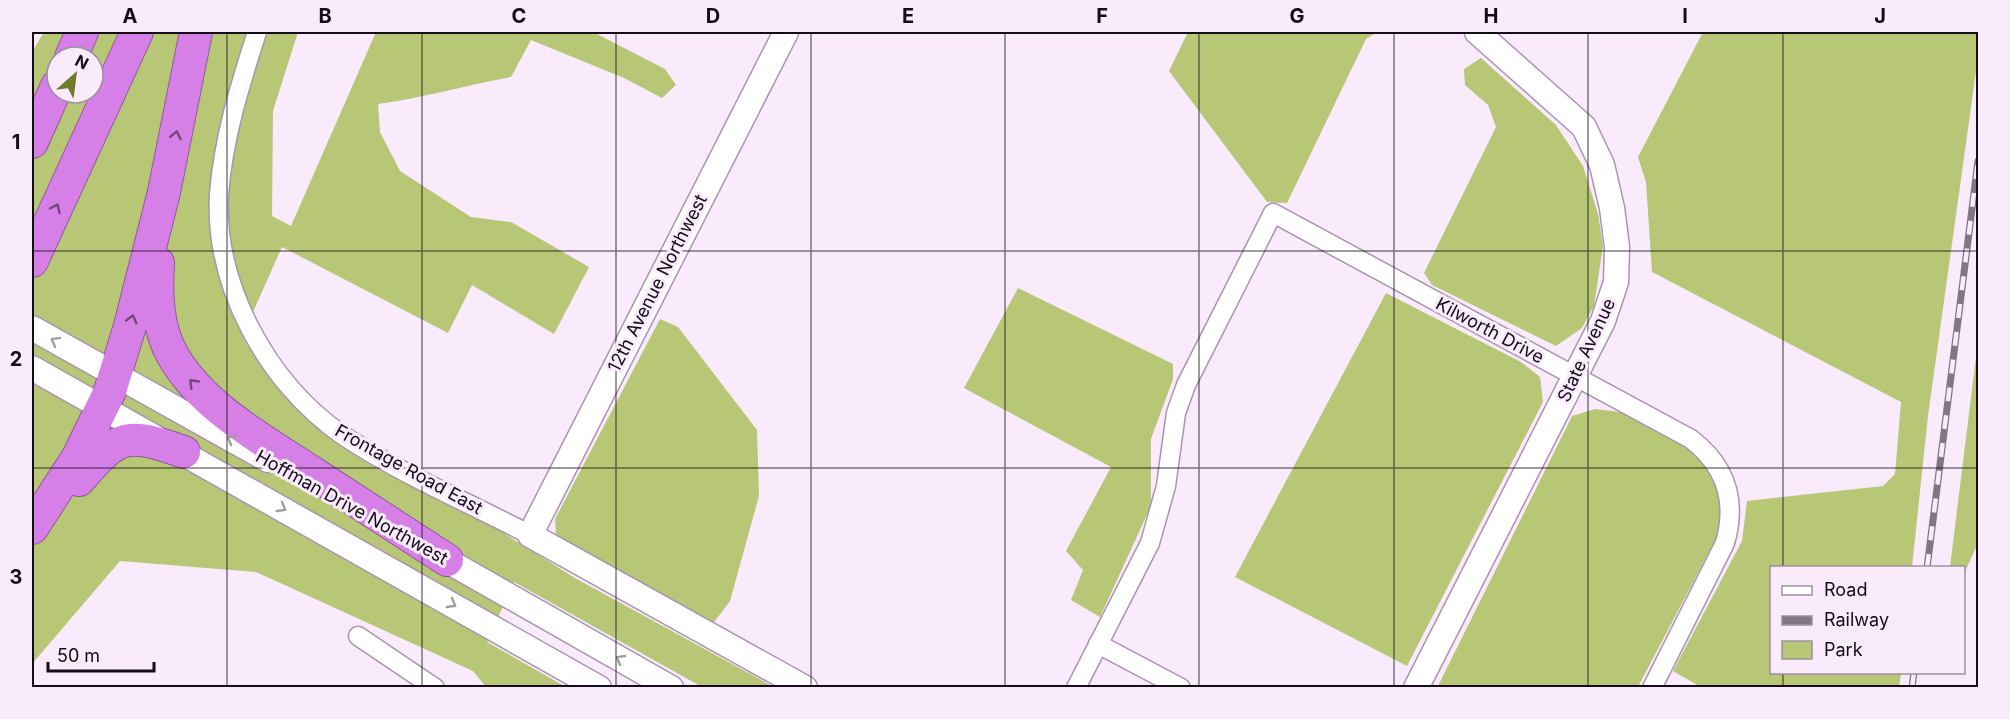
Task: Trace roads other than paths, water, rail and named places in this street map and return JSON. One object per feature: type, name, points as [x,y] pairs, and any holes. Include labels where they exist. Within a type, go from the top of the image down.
[{"type":"highway","points":[[32,261],[137,32]]},
{"type":"highway","points":[[32,528],[78,457],[103,408],[114,375],[130,326],[164,192],[196,32]]},
{"type":"highway","points":[[32,142],[49,105]]},
{"type":"highway","points":[[164,192],[157,284],[158,305],[162,330],[173,356],[188,378],[258,437],[447,560]]},
{"type":"highway","points":[[32,535],[102,453],[112,446],[132,439],[149,440],[184,452]]},
{"type":"street","name":"Frontage Road East","points":[[257,32],[229,125],[219,198],[228,266],[240,306],[261,346],[296,395],[341,434],[530,535],[805,687]]},
{"type":"street","name":"12th Avenue Northwest","points":[[530,535],[786,32]]},
{"type":"street","name":"State Avenue","points":[[1416,687],[1603,321],[1616,282],[1612,208],[1602,165],[1584,127],[1486,42],[1478,32]]},
{"type":"street","name":"Kilworth Drive","points":[[1098,644],[1150,543],[1160,515],[1170,442],[1186,385],[1273,213],[1691,439],[1715,461],[1725,480],[1731,508],[1725,543],[1652,687]]},
{"type":"street","name":"Hoffman Drive Northwest","points":[[32,328],[671,687]]},
{"type":"street","name":"Hoffman Drive Northwest","points":[[32,368],[599,687]]},
{"type":"street","points":[[358,636],[435,687]]},
{"type":"street","points":[[1076,687],[1098,644],[1181,687]]},
{"type":"railway","points":[[1927,566],[1978,161]]},
{"type":"railway","points":[[1912,688],[1914,674]]}]
